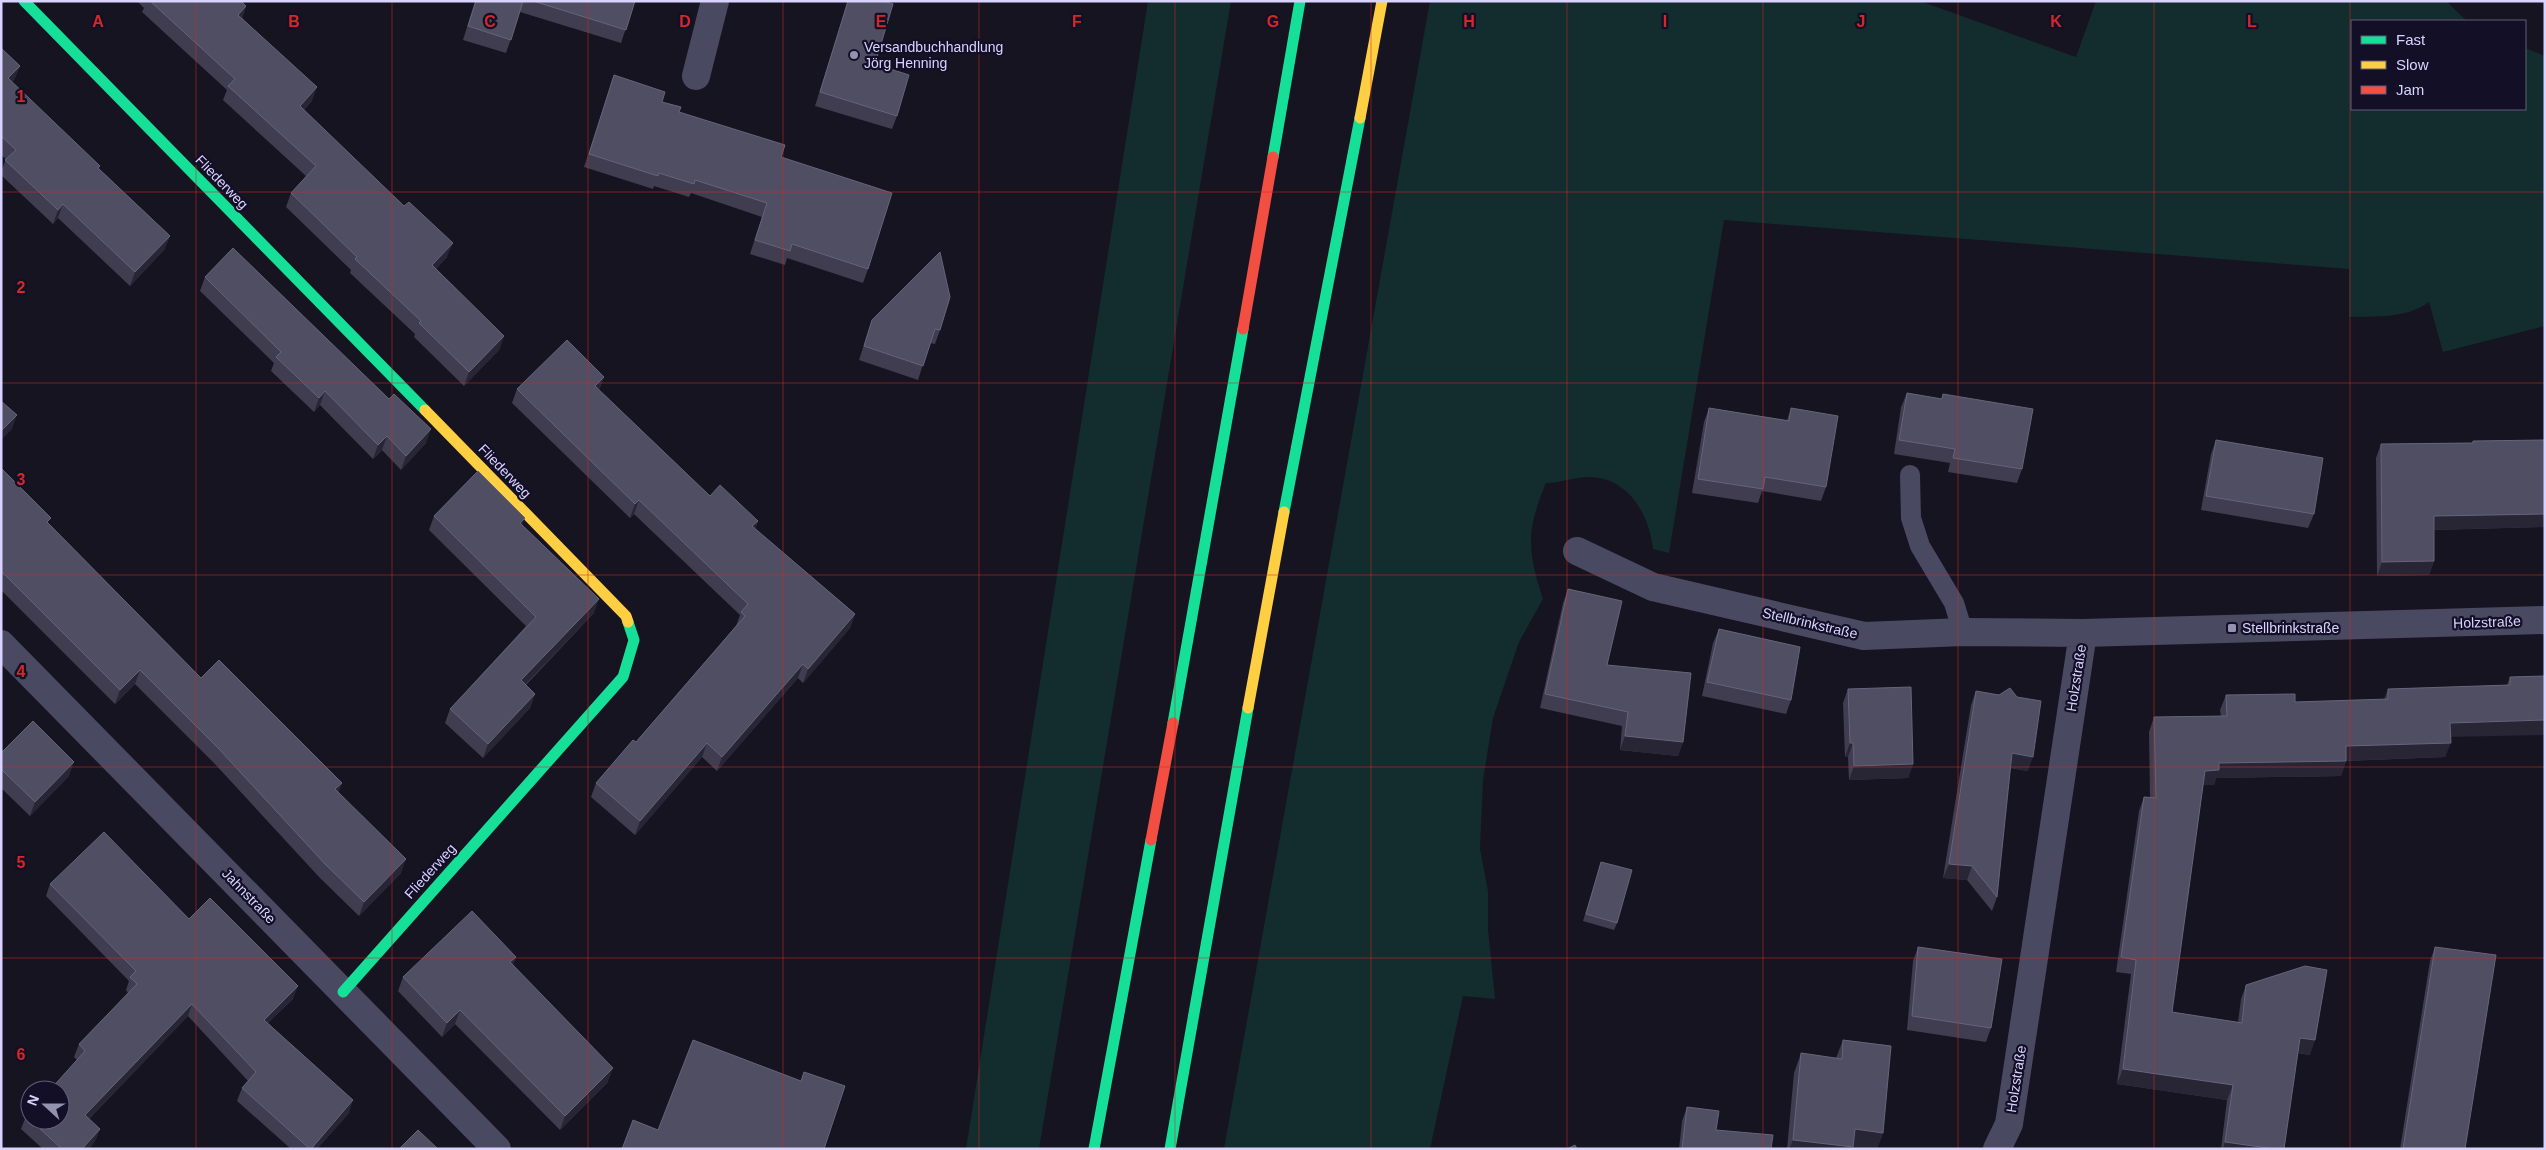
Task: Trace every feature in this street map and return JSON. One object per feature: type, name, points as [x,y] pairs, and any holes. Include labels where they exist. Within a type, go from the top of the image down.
[{"type":"main road","name":"Fliederweg","points":[[24,1],[626,616],[634,640],[623,677],[343,992]]},
{"type":"main road","points":[[1094,1149],[1203,560],[1300,1]]},
{"type":"main road","points":[[1170,1149],[1269,591],[1382,1]]},
{"type":"street","points":[[696,76],[715,1]]},
{"type":"street","name":"Stellbrinkstraße","points":[[1577,551],[1653,587],[1864,636],[1963,632],[2083,633]]},
{"type":"street","name":"Holzstraße","points":[[1997,1149],[2009,1124],[2083,633],[2545,620]]},
{"type":"street","name":"Jahnstraße","points":[[1,644],[497,1149]]},
{"type":"lane","points":[[1910,475],[1911,518],[1920,546],[1954,603],[1963,632]]},
{"type":"green space","points":[[1148,1],[1231,1],[1039,1149],[966,1149]]},
{"type":"green space","points":[[1430,1],[1920,1],[2076,57],[2096,1],[2446,1],[2466,20],[2351,20],[2351,110],[2526,110],[2526,48],[2545,56],[2545,326],[2443,352],[2429,302],[2401,314],[2349,317],[2349,269],[1724,220],[1669,553],[1653,549],[1647,523],[1641,511],[1634,500],[1615,483],[1589,477],[1546,483],[1539,500],[1532,528],[1531,541],[1534,567],[1543,599],[1519,642],[1493,718],[1483,780],[1480,849],[1488,891],[1488,929],[1495,999],[1463,996],[1430,1149],[1224,1149]]},
{"type":"building","points":[[150,1],[241,1],[246,6],[238,15],[317,87],[300,106],[404,206],[409,202],[453,243],[432,265],[504,336],[469,372],[419,323],[421,321],[355,259],[357,257],[291,193],[316,166],[228,86],[235,79]]},
{"type":"building","points":[[476,1],[523,1],[511,40],[468,26]]},
{"type":"building","points":[[533,1],[635,1],[626,30]]},
{"type":"building","name":"Versandbuchhandlung Jörg Henning","points":[[848,1],[883,1],[893,4],[875,64],[909,75],[897,116],[820,92]]},
{"type":"building","points":[[1,48],[20,66],[8,78],[100,166],[98,168],[170,236],[135,272],[63,204],[58,210],[5,160],[16,150],[1,136]]},
{"type":"building","points":[[614,75],[665,92],[662,102],[681,107],[679,112],[785,145],[781,157],[892,193],[868,269],[792,244],[790,251],[755,240],[767,203],[695,180],[694,184],[659,173],[658,176],[589,154]]},
{"type":"building","points":[[233,248],[389,399],[394,394],[431,429],[406,456],[387,436],[378,445],[325,391],[319,398],[276,357],[281,352],[205,277]]},
{"type":"building","points":[[940,252],[950,297],[940,330],[935,329],[923,366],[864,346],[872,320]]},
{"type":"building","points":[[567,340],[604,377],[595,386],[710,496],[720,485],[758,521],[752,526],[855,614],[808,669],[803,664],[722,757],[707,743],[640,821],[596,783],[633,740],[636,742],[745,616],[741,612],[748,604],[639,500],[635,504],[517,389]]},
{"type":"building","points":[[1907,393],[1942,399],[1943,394],[2033,409],[2022,469],[1953,458],[1955,449],[1899,440]]},
{"type":"building","points":[[1,401],[17,415],[1,431]]},
{"type":"building","points":[[1709,408],[1789,421],[1791,408],[1838,416],[1826,487],[1765,477],[1763,489],[1698,479]]},
{"type":"building","points":[[2216,440],[2323,458],[2314,514],[2206,496]]},
{"type":"building","points":[[2545,440],[2545,514],[2434,516],[2434,561],[2382,562],[2381,444]]},
{"type":"building","points":[[1,468],[51,518],[47,522],[201,678],[219,660],[342,783],[335,789],[406,859],[364,902],[325,864],[219,749],[140,670],[120,690],[1,571]]},
{"type":"building","points":[[478,471],[525,518],[520,523],[599,599],[521,680],[535,694],[488,744],[450,709],[536,617],[434,516]]},
{"type":"building","points":[[1568,589],[1622,601],[1607,665],[1691,673],[1683,742],[1625,736],[1628,712],[1545,694]]},
{"type":"building","points":[[1719,629],[1800,647],[1791,700],[1707,682]]},
{"type":"building","points":[[2545,676],[2545,720],[2450,723],[2451,743],[2346,746],[2346,761],[2219,763],[2219,770],[2205,771],[2172,1012],[2242,1023],[2246,985],[2305,966],[2327,970],[2315,1040],[2300,1038],[2284,1149],[2225,1142],[2233,1085],[2123,1069],[2136,960],[2121,957],[2144,797],[2156,798],[2154,717],[2227,716],[2226,695],[2295,694],[2295,702],[2388,699],[2388,689],[2510,685],[2510,677]]},
{"type":"building","points":[[1911,687],[1913,764],[1854,766],[1853,743],[1850,743],[1848,689]]},
{"type":"building","points":[[2010,688],[2017,697],[2041,701],[2033,757],[2012,753],[1997,897],[1972,866],[1949,864],[1976,691],[1999,695]]},
{"type":"building","points":[[33,721],[74,762],[35,802],[1,769],[1,753]]},
{"type":"building","points":[[104,832],[189,919],[210,898],[298,986],[264,1020],[353,1100],[310,1149],[242,1088],[256,1072],[192,1004],[85,1115],[100,1129],[82,1149],[62,1149],[41,1130],[70,1130],[70,1080],[59,1080],[85,1051],[79,1044],[137,984],[130,977],[136,971],[50,884]]},
{"type":"building","points":[[1601,862],[1632,870],[1617,923],[1586,914]]},
{"type":"building","points":[[472,911],[516,957],[510,962],[613,1068],[565,1116],[460,1010],[447,1023],[403,977]]},
{"type":"building","points":[[1918,947],[2002,959],[1991,1028],[1912,1016]]},
{"type":"building","points":[[2435,947],[2496,955],[2465,1149],[2403,1149]]},
{"type":"building","points":[[693,1040],[801,1081],[804,1072],[845,1086],[824,1149],[622,1149],[633,1120],[658,1130]]},
{"type":"building","points":[[1843,1040],[1891,1046],[1883,1133],[1855,1129],[1853,1147],[1793,1140],[1801,1053],[1842,1059]]},
{"type":"building","points":[[1687,1107],[1719,1111],[1716,1130],[1773,1135],[1771,1149],[1682,1149]]},
{"type":"building","points":[[418,1130],[438,1149],[399,1149]]},
{"type":"building","points":[[1575,1145],[1577,1149],[1567,1149]]},
{"type":"traffic: fast","points":[[24,1],[425,410]]},
{"type":"traffic: fast","points":[[1273,157],[1300,1]]},
{"type":"traffic: fast","points":[[1284,512],[1360,118]]},
{"type":"traffic: fast","points":[[1173,723],[1243,329]]},
{"type":"traffic: fast","points":[[343,992],[623,677],[634,640],[628,622]]},
{"type":"traffic: fast","points":[[1170,1149],[1248,708]]},
{"type":"traffic: fast","points":[[1094,1149],[1151,840]]},
{"type":"traffic: slow","points":[[1360,118],[1382,1]]},
{"type":"traffic: slow","points":[[425,410],[626,616],[628,622]]},
{"type":"traffic: slow","points":[[1248,708],[1284,512]]},
{"type":"traffic: jam","points":[[1243,329],[1273,157]]},
{"type":"traffic: jam","points":[[1151,840],[1173,723]]},
{"type":"place","name":"Versandbuchhandlung Jörg Henning","points":[[854,55]]},
{"type":"place","name":"Stellbrinkstraße","points":[[2232,628]]}]
